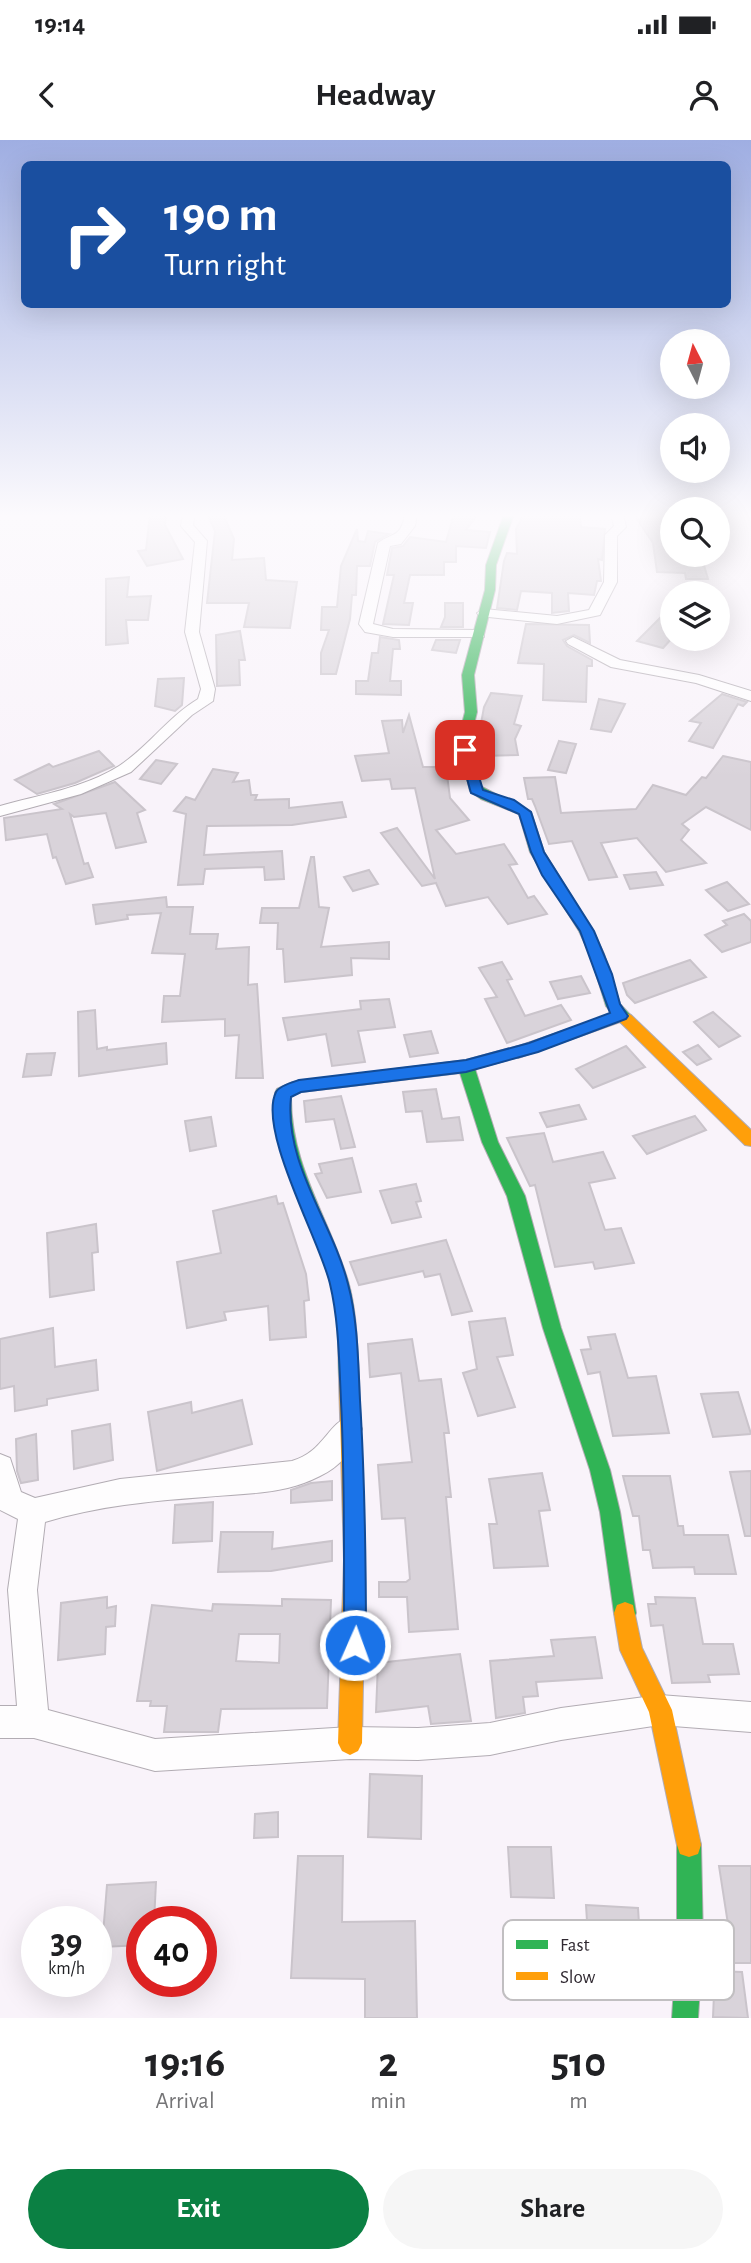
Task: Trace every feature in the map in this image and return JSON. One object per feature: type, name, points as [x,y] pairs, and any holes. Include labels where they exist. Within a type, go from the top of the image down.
[{"type":"street","points":[[0,811],[75,790],[125,769],[147,752],[187,712],[205,701],[208,689],[192,632],[195,602]]},
{"type":"street","points":[[371,602],[366,624],[370,629],[393,633],[479,634]]},
{"type":"street","points":[[487,602],[468,675],[471,712],[464,740],[474,788],[486,797],[510,803],[525,812],[537,852],[586,931],[604,974],[612,1006],[751,1140]]},
{"type":"street","points":[[484,613],[555,619],[589,616],[595,612],[598,602]]},
{"type":"street","points":[[573,641],[616,664],[699,679],[751,696]]},
{"type":"street","points":[[351,1743],[356,1608],[355,1486],[347,1344],[339,1283],[294,1172],[281,1113],[284,1093],[299,1086],[466,1066],[533,1048],[621,1016]]},
{"type":"street","points":[[466,1066],[490,1142],[516,1196],[523,1230],[563,1364],[600,1471],[610,1512],[631,1650],[660,1710],[689,1840],[690,1920]]},
{"type":"street","points":[[0,1467],[10,1501],[34,1512],[61,1503],[135,1489],[234,1481],[301,1471],[334,1454],[350,1427]]},
{"type":"street","points":[[34,1512],[28,1532],[25,1606],[25,1644],[34,1722]]},
{"type":"street","points":[[0,1722],[34,1722],[155,1755],[351,1743],[418,1744],[490,1739],[660,1710],[751,1717]]},
{"type":"street","points":[[685,2018],[686,2000]]},
{"type":"building","points":[[106,602],[150,602],[148,620],[126,620],[128,643],[106,645]]},
{"type":"building","points":[[294,602],[290,628],[244,627],[249,603],[207,603]]},
{"type":"building","points":[[338,602],[351,602],[350,619],[336,674],[321,674],[321,653],[329,630],[321,630],[322,607],[337,607]]},
{"type":"building","points":[[388,602],[413,603],[409,625],[383,624]]},
{"type":"building","points":[[498,602],[519,602],[517,610],[497,608]]},
{"type":"building","points":[[552,602],[568,602],[569,611],[552,613]]},
{"type":"building","points":[[445,603],[463,603],[463,627],[441,627],[445,617]]},
{"type":"building","points":[[660,618],[660,647],[637,641]]},
{"type":"building","points":[[526,624],[589,625],[590,643],[574,635],[563,640],[567,646],[592,660],[592,666],[587,666],[586,702],[543,700],[544,664],[518,663]]},
{"type":"building","points":[[240,631],[245,660],[239,660],[240,685],[217,686],[216,635]]},
{"type":"building","points":[[380,637],[399,640],[400,649],[393,649],[390,681],[401,681],[401,695],[356,694],[356,681],[368,681],[372,653],[378,653]]},
{"type":"building","points":[[436,640],[460,640],[456,653],[432,650]]},
{"type":"building","points":[[184,678],[182,705],[175,711],[155,706],[158,679]]},
{"type":"building","points":[[491,693],[522,696],[514,724],[521,726],[515,739],[518,755],[481,756],[478,740],[484,707]]},
{"type":"building","points":[[722,694],[747,702],[743,706],[738,704],[713,748],[689,741],[701,723],[690,721]]},
{"type":"building","points":[[599,699],[625,704],[611,732],[591,729]]},
{"type":"building","points":[[409,715],[423,767],[446,767],[450,798],[469,820],[436,830],[456,854],[504,844],[517,864],[509,865],[528,898],[534,896],[547,914],[508,924],[488,897],[446,906],[436,883],[422,886],[381,833],[397,828],[435,879],[415,788],[392,789],[390,779],[362,781],[355,756],[389,753],[382,721],[402,720],[403,733]]},
{"type":"building","points":[[559,741],[576,744],[566,773],[548,770]]},
{"type":"building","points":[[99,751],[114,766],[75,783],[37,794],[15,780],[49,764],[53,767]]},
{"type":"building","points":[[723,756],[751,762],[751,830],[706,807],[682,824],[689,830],[681,840],[706,863],[666,872],[637,838],[601,843],[617,877],[589,880],[572,841],[549,844],[532,799],[528,799],[524,778],[555,777],[561,813],[636,809],[653,785],[686,795],[702,777],[706,778]]},
{"type":"building","points":[[156,760],[177,764],[161,784],[140,779]]},
{"type":"building","points":[[213,769],[238,773],[233,782],[249,780],[251,795],[257,795],[255,800],[289,799],[289,808],[342,802],[346,817],[292,825],[207,826],[204,855],[282,851],[284,879],[265,880],[264,867],[205,869],[203,884],[178,885],[186,814],[174,811],[186,797],[195,800]]},
{"type":"building","points":[[115,782],[145,810],[137,813],[146,842],[116,848],[106,813],[74,817],[70,814],[84,864],[88,863],[93,877],[66,884],[56,857],[53,858],[47,834],[6,840],[4,818],[62,809],[54,804]]},
{"type":"building","points":[[311,857],[314,857],[319,907],[329,908],[321,947],[389,942],[389,959],[351,958],[352,975],[285,982],[283,949],[277,949],[278,923],[260,923],[262,908],[299,908]]},
{"type":"building","points":[[369,870],[378,884],[353,891],[344,877]]},
{"type":"building","points":[[656,872],[663,885],[630,889],[624,875]]},
{"type":"building","points":[[727,882],[749,904],[728,911],[706,890]]},
{"type":"building","points":[[166,897],[167,907],[193,907],[190,934],[218,934],[216,949],[249,947],[248,985],[257,984],[263,1078],[236,1078],[239,1035],[225,1036],[225,1019],[162,1022],[164,996],[180,996],[185,954],[152,953],[161,913],[127,915],[128,919],[96,924],[93,905]]},
{"type":"building","points":[[744,914],[751,921],[751,942],[722,952],[705,935],[727,925],[723,921]]},
{"type":"building","points":[[690,960],[706,977],[635,1003],[627,995],[623,983]]},
{"type":"building","points":[[502,962],[512,979],[507,980],[525,1016],[561,1005],[571,1020],[507,1043],[485,999],[497,997],[479,968]]},
{"type":"building","points":[[581,976],[590,993],[558,999],[550,982]]},
{"type":"building","points":[[389,999],[395,1027],[358,1031],[365,1062],[332,1066],[326,1034],[288,1040],[283,1018],[361,1009],[360,1001]]},
{"type":"building","points":[[95,1010],[97,1049],[166,1043],[167,1064],[79,1076],[78,1012]]},
{"type":"building","points":[[713,1012],[740,1036],[719,1047],[694,1022]]},
{"type":"building","points":[[431,1031],[438,1053],[410,1057],[404,1035]]},
{"type":"building","points":[[698,1045],[711,1059],[697,1065],[683,1052]]},
{"type":"building","points":[[626,1046],[645,1067],[593,1088],[576,1069]]},
{"type":"building","points":[[55,1053],[51,1075],[23,1077],[27,1054]]},
{"type":"building","points":[[436,1089],[442,1119],[459,1117],[463,1140],[427,1142],[422,1111],[406,1112],[403,1092]]},
{"type":"building","points":[[341,1096],[355,1147],[341,1149],[334,1119],[306,1122],[304,1101]]},
{"type":"building","points":[[579,1105],[586,1119],[547,1127],[540,1113]]},
{"type":"building","points":[[695,1116],[706,1130],[647,1154],[633,1136]]},
{"type":"building","points":[[211,1117],[216,1146],[190,1151],[185,1121]]},
{"type":"building","points":[[544,1133],[553,1162],[603,1152],[615,1178],[589,1183],[605,1230],[621,1228],[634,1263],[595,1269],[593,1262],[555,1267],[535,1185],[530,1186],[507,1138]]},
{"type":"building","points":[[352,1158],[361,1192],[327,1198],[315,1174],[322,1173],[319,1164]]},
{"type":"building","points":[[416,1184],[421,1201],[416,1202],[421,1217],[392,1223],[380,1191]]},
{"type":"building","points":[[276,1196],[278,1204],[283,1203],[306,1274],[309,1300],[304,1301],[306,1337],[270,1340],[268,1306],[224,1312],[226,1320],[187,1328],[177,1262],[221,1253],[213,1211]]},
{"type":"building","points":[[96,1224],[98,1252],[92,1253],[94,1290],[50,1297],[47,1233]]},
{"type":"building","points":[[446,1240],[472,1311],[452,1315],[440,1274],[425,1277],[423,1271],[359,1285],[350,1262]]},
{"type":"building","points":[[505,1318],[513,1355],[497,1357],[515,1407],[478,1416],[463,1373],[477,1369],[469,1322]]},
{"type":"building","points":[[53,1328],[55,1367],[96,1360],[98,1390],[47,1399],[47,1405],[15,1411],[14,1386],[0,1389],[0,1339]]},
{"type":"building","points":[[615,1334],[628,1378],[656,1376],[669,1433],[613,1436],[600,1372],[588,1374],[581,1350],[591,1349],[588,1337]]},
{"type":"building","points":[[412,1339],[419,1381],[441,1379],[449,1433],[444,1433],[451,1497],[446,1497],[458,1629],[409,1632],[407,1597],[379,1597],[379,1582],[406,1582],[410,1579],[405,1518],[382,1519],[378,1465],[412,1462],[401,1373],[370,1377],[368,1344]]},
{"type":"building","points":[[738,1392],[751,1434],[713,1437],[701,1394]]},
{"type":"building","points":[[242,1400],[252,1444],[157,1471],[148,1412],[191,1402],[192,1413]]},
{"type":"building","points":[[110,1424],[113,1460],[74,1469],[72,1431]]},
{"type":"building","points":[[36,1434],[38,1480],[21,1483],[17,1471],[16,1439]]},
{"type":"building","points":[[751,1471],[751,1536],[745,1536],[730,1472]]},
{"type":"building","points":[[542,1473],[550,1510],[539,1511],[548,1566],[494,1568],[489,1524],[497,1524],[489,1479]]},
{"type":"building","points":[[623,1476],[670,1476],[678,1526],[683,1526],[684,1535],[728,1535],[736,1574],[695,1574],[694,1567],[653,1568],[650,1550],[643,1550],[639,1516],[633,1516]]},
{"type":"building","points":[[332,1481],[332,1500],[291,1503],[291,1490],[311,1483]]},
{"type":"building","points":[[213,1502],[212,1541],[173,1543],[175,1505]]},
{"type":"building","points":[[221,1532],[273,1532],[272,1549],[332,1541],[332,1561],[271,1571],[218,1572]]},
{"type":"building","points":[[107,1597],[107,1608],[116,1606],[115,1626],[106,1627],[105,1654],[58,1660],[61,1603]]},
{"type":"building","points":[[655,1597],[695,1598],[703,1644],[733,1644],[739,1674],[708,1675],[710,1682],[672,1683],[663,1625],[651,1626],[648,1604],[656,1604]]},
{"type":"building","points":[[282,1599],[331,1600],[327,1708],[221,1709],[218,1732],[164,1732],[167,1706],[150,1706],[151,1701],[137,1701],[152,1605],[212,1611],[213,1604],[282,1606]],"holes":[[[239,1634],[280,1634],[279,1663],[236,1661]]]},
{"type":"building","points":[[595,1637],[602,1678],[536,1682],[538,1696],[523,1697],[525,1713],[496,1718],[490,1661],[554,1656],[551,1640]]},
{"type":"building","points":[[460,1654],[471,1721],[431,1724],[428,1706],[376,1712],[378,1663]]},
{"type":"building","points":[[370,1774],[422,1776],[421,1839],[368,1837]]},
{"type":"building","points":[[278,1812],[278,1837],[254,1838],[255,1814]]},
{"type":"building","points":[[508,1847],[551,1847],[554,1898],[511,1897]]},
{"type":"building","points":[[298,1856],[343,1856],[342,1922],[415,1921],[417,2018],[365,2018],[365,1979],[291,1978]]},
{"type":"building","points":[[719,1866],[751,1866],[751,1963],[734,1963],[734,1920],[727,1920]]},
{"type":"building","points":[[156,1882],[155,1906],[126,1906],[126,1946],[112,1946],[112,1906],[105,1906],[107,1885]]},
{"type":"building","points":[[586,1905],[638,1908],[639,1920],[587,1920]]},
{"type":"building","points":[[734,1972],[742,1972],[748,2018],[713,2017],[714,2000],[734,2000]]},
{"type":"traffic: fast","points":[[487,602],[468,675],[471,712],[464,740],[474,788],[485,796],[525,812],[537,852],[586,931],[597,954],[613,1006],[626,1019]]},
{"type":"traffic: fast","points":[[349,1378],[342,1293],[293,1166],[286,1142],[283,1093],[299,1086],[466,1066],[518,1052]]},
{"type":"traffic: fast","points":[[466,1066],[490,1142],[516,1196],[552,1328],[600,1470],[610,1512],[625,1613]]},
{"type":"traffic: fast","points":[[689,1845],[690,1920]]},
{"type":"traffic: fast","points":[[685,2018],[686,2000]]},
{"type":"traffic: slow","points":[[518,1052],[621,1016]]},
{"type":"traffic: slow","points":[[626,1019],[751,1140]]},
{"type":"traffic: slow","points":[[349,1378],[354,1560],[350,1743]]},
{"type":"traffic: slow","points":[[625,1613],[631,1650],[660,1710],[689,1845]]},
{"type":"route","points":[[355,1645],[355,1486],[347,1344],[339,1283],[294,1172],[281,1113],[284,1093],[299,1086],[466,1066],[533,1048],[621,1016],[612,1006],[604,974],[586,931],[537,852],[525,812],[510,803],[477,793],[465,750]]}]
